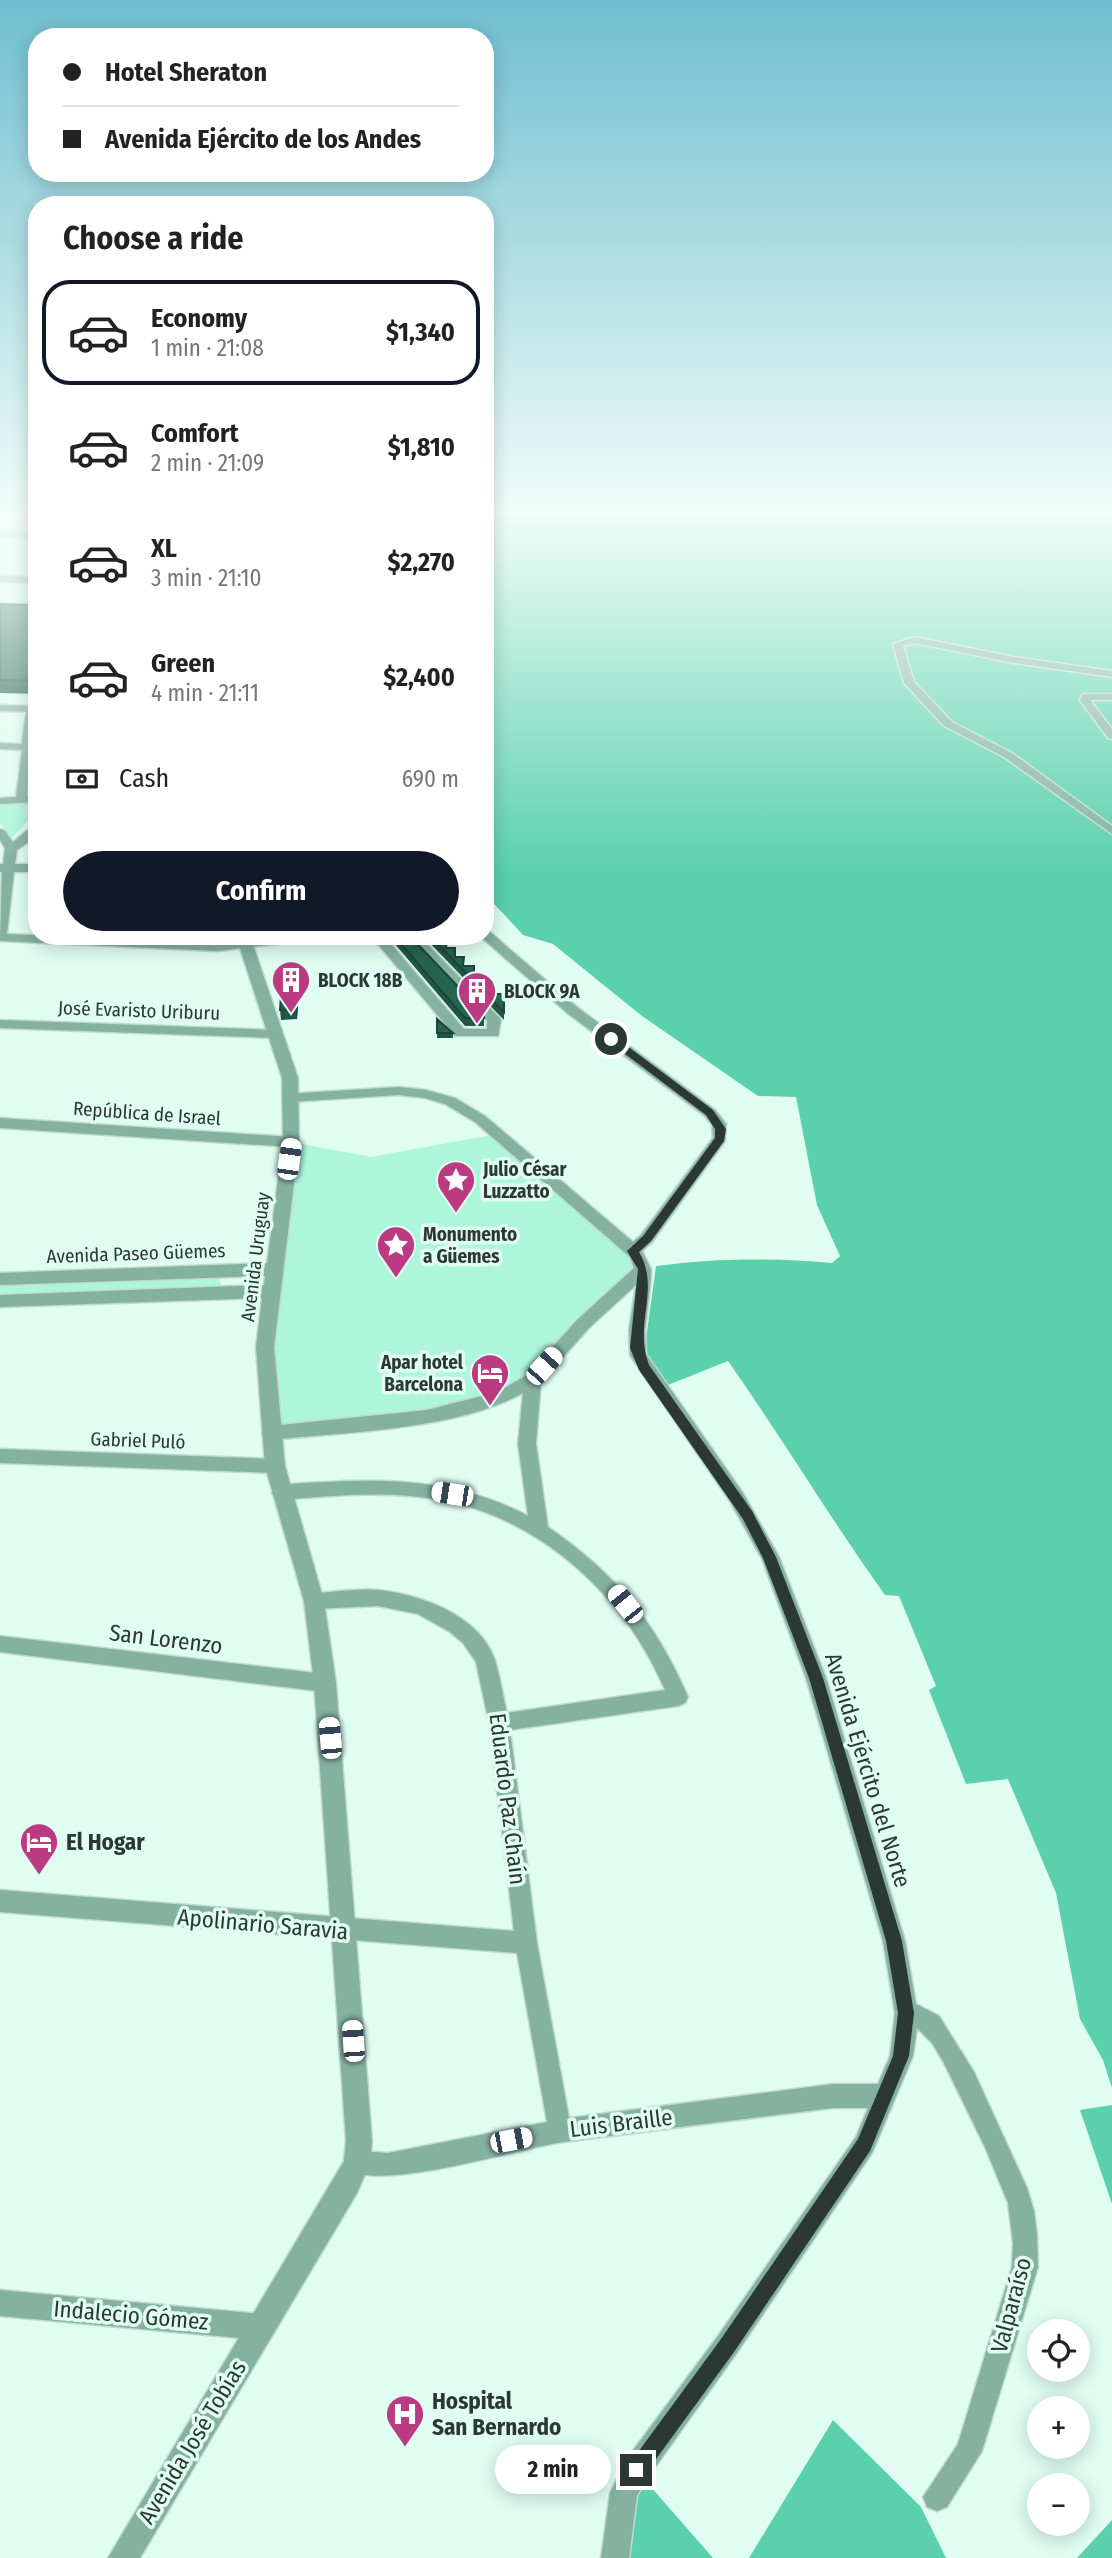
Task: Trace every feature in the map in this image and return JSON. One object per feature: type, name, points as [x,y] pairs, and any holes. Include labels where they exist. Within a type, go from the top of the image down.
[{"type":"street","points":[[1112,674],[1014,660],[915,640],[898,644],[909,683],[953,728],[1003,752],[1112,831]]},
{"type":"street","points":[[1112,697],[1096,695],[1087,696],[1085,700],[1112,736]]},
{"type":"street","points":[[0,697],[28,702]]},
{"type":"street","points":[[0,708],[28,705]]},
{"type":"street","points":[[21,799],[28,742]]},
{"type":"street","points":[[0,746],[27,747]]},
{"type":"street","points":[[0,801],[28,799]]},
{"type":"street","points":[[0,832],[11,848]]},
{"type":"street","points":[[28,837],[11,848],[4,868],[0,936],[28,937]]},
{"type":"street","points":[[4,868],[28,868]]},
{"type":"street","points":[[494,942],[572,1010],[710,1113],[719,1125],[720,1138],[647,1238],[633,1251]]},
{"type":"street","points":[[178,945],[225,945]]},
{"type":"street","name":"Avenida Uruguay","points":[[246,945],[289,1073],[291,1142],[265,1347],[275,1466],[314,1601],[325,1683],[359,2124],[357,2163]]},
{"type":"street","points":[[385,945],[460,1033],[493,1033],[494,1020],[421,945]]},
{"type":"street","name":"José Evaristo Uriburu","points":[[0,1024],[276,1034]]},
{"type":"street","points":[[271,1433],[427,1418],[502,1397],[533,1380],[583,1324],[643,1269],[633,1251],[480,1119],[450,1101],[426,1094],[399,1091],[290,1097]]},
{"type":"street","name":"República de Israel","points":[[0,1123],[291,1142]]},
{"type":"street","name":"Avenida Paseo Güemes","points":[[0,1279],[274,1269]]},
{"type":"street","name":"Avenida Ejército del Norte","points":[[614,2558],[624,2493],[636,2470],[727,2345],[858,2155],[886,2096],[905,2042],[906,2013],[894,1941],[822,1697],[770,1557],[748,1515],[638,1355],[635,1340],[643,1269]]},
{"type":"street","points":[[0,1301],[271,1291]]},
{"type":"street","points":[[533,1380],[527,1444],[539,1531]]},
{"type":"street","name":"Gabriel Puló","points":[[0,1456],[275,1466]]},
{"type":"street","points":[[281,1493],[370,1486],[422,1489],[452,1494],[498,1508],[539,1531],[607,1582],[659,1653],[678,1697],[499,1723]]},
{"type":"street","name":"Eduardo Paz Chaín","points":[[314,1601],[353,1598],[397,1600],[439,1615],[457,1626],[478,1647],[490,1672],[499,1723],[526,1943],[560,2131]]},
{"type":"street","name":"San Lorenzo","points":[[0,1644],[325,1683]]},
{"type":"street","name":"Apolinario Saravia","points":[[0,1901],[345,1931],[526,1943]]},
{"type":"street","name":"Valparaíso","points":[[906,2013],[931,2024],[957,2067],[1012,2180],[1020,2202],[1026,2243],[1025,2267],[969,2451],[937,2497]]},
{"type":"street","name":"Luis Braille","points":[[357,2163],[388,2165],[560,2131],[833,2096],[886,2096]]},
{"type":"street","name":"Avenida José Tobías","points":[[123,2558],[357,2163]]},
{"type":"street","name":"Indalecio Gómez","points":[[0,2303],[261,2327]]},
{"type":"green space","points":[[494,631],[1112,631],[1112,2088],[1103,2060],[1080,2019],[1056,1893],[1008,1779],[966,1784],[929,1690],[936,1686],[899,1596],[885,1595],[728,1361],[663,1387],[644,1354],[656,1266],[744,1260],[832,1263],[840,1256],[817,1205],[796,1097],[758,1096],[642,1016],[553,944],[523,935],[494,904]]},
{"type":"green space","points":[[15,802],[28,803],[28,821],[11,839],[0,823],[0,806]]},
{"type":"green space","name":"Monumento a Güemes","points":[[497,1134],[623,1243],[637,1264],[634,1274],[544,1366],[476,1406],[271,1433],[265,1347],[291,1142],[371,1157]]},
{"type":"green space","points":[[219,1279],[222,1286],[216,1289],[0,1295],[0,1285]]},
{"type":"green space","points":[[1112,2105],[1112,2204],[1080,2110]]},
{"type":"green space","points":[[833,2420],[921,2507],[946,2558],[749,2558]]},
{"type":"green space","points":[[643,2478],[713,2558],[621,2558],[623,2526]]},
{"type":"green space","points":[[1112,2520],[1112,2558],[1077,2558]]},
{"type":"building","points":[[0,631],[28,631],[28,681],[0,680]]},
{"type":"building","points":[[402,945],[419,945],[484,1014],[484,1018],[465,1018]]},
{"type":"building","points":[[439,945],[455,948],[455,957],[464,957],[463,966],[474,966],[474,975],[484,975],[484,984],[493,984],[493,994],[504,994],[504,1012]]},
{"type":"building","points":[[298,981],[296,1009],[280,1010],[282,982]]},
{"type":"building","points":[[437,1019],[453,1033],[437,1033]]},
{"type":"place","name":"BLOCK 18B","points":[[291,1014]]},
{"type":"place","name":"BLOCK 9A","points":[[477,1025]]},
{"type":"place","name":"Julio César Luzzatto","points":[[456,1214]]},
{"type":"place","name":"Monumento a Güemes","points":[[396,1279]]},
{"type":"place","name":"Apar hotel Barcelona","points":[[490,1407]]},
{"type":"place","name":"El Hogar","points":[[39,1876]]},
{"type":"place","name":"Hospital San Bernardo","points":[[405,2448]]},
{"type":"route","points":[[611,1039],[710,1113],[719,1125],[720,1138],[647,1238],[633,1251],[641,1261],[643,1269],[636,1348],[643,1367],[748,1515],[770,1557],[816,1678],[894,1941],[906,2013],[905,2042],[901,2056],[864,2145],[727,2345],[636,2470]]}]
